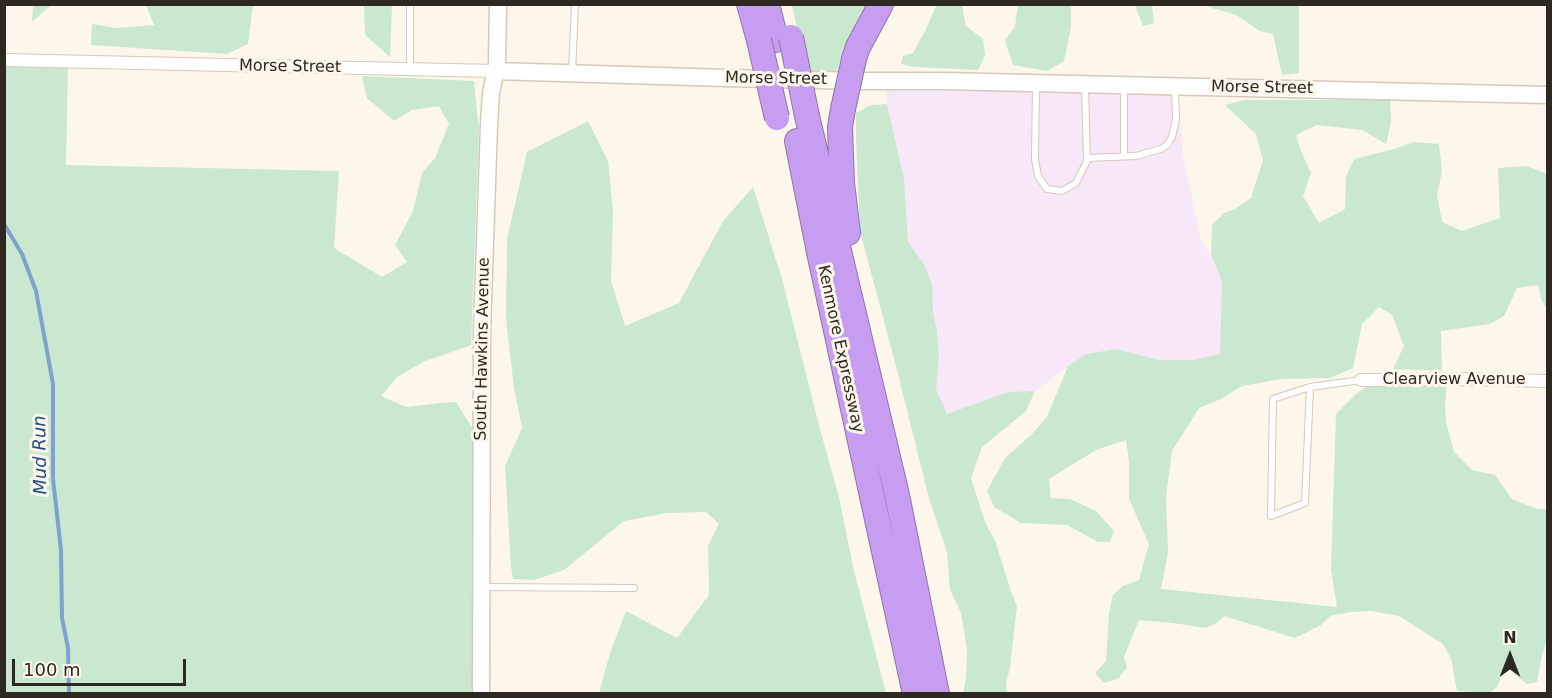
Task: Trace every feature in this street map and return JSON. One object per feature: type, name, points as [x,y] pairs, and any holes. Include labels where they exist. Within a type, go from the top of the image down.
[{"type":"highway","points":[[749,4],[775,39],[792,117]]},
{"type":"highway","points":[[767,4],[792,117],[862,348]]},
{"type":"highway","points":[[775,39],[783,4]]},
{"type":"highway","points":[[862,348],[842,183],[840,127],[858,47],[881,4]]},
{"type":"highway","name":"Kenmore Expressway","points":[[792,117],[823,309],[861,446],[915,693]]},
{"type":"highway","name":"Kenmore Expressway","points":[[862,348],[897,495],[937,693]]},
{"type":"street","name":"South Hawkins Avenue","points":[[481,693],[482,330],[489,125],[491,93],[497,64],[498,4]]},
{"type":"street","name":"Morse Street","points":[[4,60],[1548,95]]},
{"type":"street","name":"Clearview Avenue","points":[[1361,380],[1548,381]]},
{"type":"lane","points":[[410,4],[410,69]]},
{"type":"lane","points":[[572,74],[575,4]]},
{"type":"lane","points":[[1036,83],[1035,159],[1038,176],[1047,189],[1062,190],[1076,183],[1087,161],[1085,84]]},
{"type":"lane","points":[[1124,85],[1124,156]]},
{"type":"lane","points":[[1087,158],[1151,153],[1167,145],[1172,137],[1176,119],[1175,86]]},
{"type":"lane","points":[[1310,387],[1305,503],[1271,516],[1273,399],[1310,387],[1361,380]]},
{"type":"lane","points":[[482,587],[634,588]]},
{"type":"shaded area","points":[[885,85],[1178,94],[1183,155],[1201,241],[1211,254],[1222,282],[1220,354],[1193,360],[1160,360],[1116,349],[1086,354],[1035,391],[1008,392],[947,415],[936,389],[939,357],[937,331],[924,264],[908,242],[904,179],[887,104]]},
{"type":"green space","points":[[937,4],[962,5],[966,26],[983,39],[985,56],[978,70],[914,67],[901,64],[903,56],[913,53]]},
{"type":"green space","points":[[1018,4],[1071,5],[1071,27],[1064,61],[1047,71],[1013,65],[1005,40],[1015,27]]},
{"type":"green space","points":[[33,5],[51,5],[32,22]]},
{"type":"green space","points":[[146,5],[253,5],[248,44],[227,54],[91,45],[92,24],[117,28],[154,25]]},
{"type":"green space","points":[[364,5],[392,5],[390,57],[365,35]]},
{"type":"green space","points":[[792,5],[869,5],[846,45],[837,71],[809,71]]},
{"type":"green space","points":[[1135,5],[1152,5],[1154,23],[1143,26]]},
{"type":"green space","points":[[1205,5],[1299,5],[1299,73],[1282,75],[1273,34],[1260,31],[1236,15]]},
{"type":"green space","points":[[5,65],[68,67],[66,165],[339,171],[334,248],[382,277],[407,262],[395,245],[413,211],[422,173],[435,158],[449,124],[439,106],[412,110],[394,121],[367,98],[362,76],[474,81],[479,131],[471,345],[423,362],[397,377],[381,396],[406,407],[456,402],[475,432],[474,693],[5,694]]},
{"type":"green space","points":[[1390,99],[1391,122],[1386,144],[1362,130],[1316,125],[1296,135],[1311,173],[1303,196],[1319,223],[1345,209],[1346,177],[1354,159],[1414,142],[1439,144],[1442,171],[1437,195],[1442,222],[1462,231],[1500,218],[1498,168],[1527,166],[1547,174],[1547,310],[1541,299],[1538,285],[1517,288],[1504,316],[1490,324],[1441,331],[1442,371],[1393,369],[1404,346],[1392,315],[1379,307],[1362,324],[1353,368],[1330,378],[1281,379],[1242,386],[1221,399],[1199,408],[1172,451],[1166,496],[1168,552],[1161,589],[1337,607],[1331,570],[1336,414],[1358,392],[1369,385],[1447,384],[1446,422],[1454,452],[1472,470],[1495,475],[1512,499],[1537,509],[1547,509],[1547,640],[1537,682],[1527,684],[1514,674],[1515,660],[1509,657],[1497,687],[1489,693],[1457,691],[1451,659],[1443,644],[1399,616],[1371,611],[1330,616],[1321,625],[1295,638],[1224,616],[1206,628],[1139,620],[1124,657],[1127,667],[1119,678],[1104,683],[1095,673],[1106,661],[1109,613],[1113,595],[1123,586],[1139,580],[1149,544],[1129,499],[1129,462],[1126,440],[1096,450],[1049,479],[1051,498],[1070,499],[1096,511],[1114,531],[1110,542],[1098,542],[1067,525],[1021,523],[994,507],[987,491],[1005,458],[1047,417],[1068,366],[1086,354],[1116,349],[1160,360],[1193,360],[1220,354],[1222,282],[1211,254],[1212,225],[1224,213],[1235,209],[1251,198],[1263,160],[1256,134],[1225,105],[1244,100]]},
{"type":"green space","points":[[887,104],[904,179],[908,242],[924,264],[932,285],[939,357],[936,389],[947,414],[1008,392],[1035,391],[1026,411],[982,447],[971,478],[1017,606],[1006,684],[1007,693],[963,693],[967,649],[961,613],[950,590],[947,552],[929,498],[860,231],[856,113],[871,105]]},
{"type":"green space","points":[[588,121],[608,161],[613,212],[611,281],[625,326],[679,303],[723,221],[753,187],[782,279],[839,497],[854,571],[886,693],[599,693],[610,653],[626,611],[677,638],[709,595],[708,546],[719,524],[706,512],[667,513],[624,521],[564,570],[534,580],[513,579],[505,466],[522,428],[514,388],[506,319],[507,239],[527,152]]},
{"type":"waterway","name":"Mud Run","points":[[4,224],[22,254],[36,291],[53,384],[53,479],[61,550],[62,618],[68,648],[69,694]]}]
